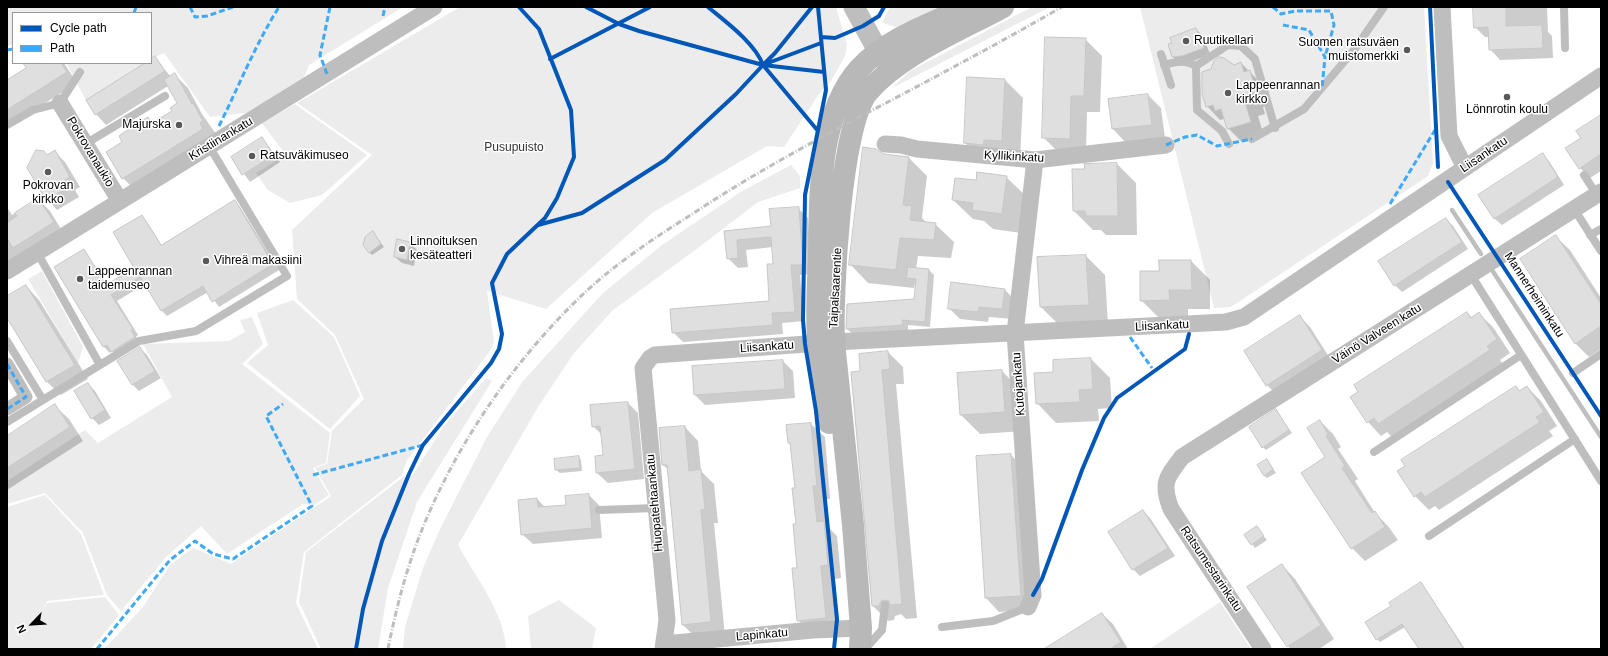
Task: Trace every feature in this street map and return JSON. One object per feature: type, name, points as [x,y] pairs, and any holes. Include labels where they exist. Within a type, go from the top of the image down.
[{"type":"main road","name":"Taipalsaarentie","points":[[826,343],[816,319],[824,153],[834,115],[844,93],[859,69],[878,51],[904,36],[967,7]]},
{"type":"main road","name":"Taipalsaarentie","points":[[856,641],[840,519],[826,343],[836,270],[850,143],[856,112],[867,93],[891,68],[1003,7]]},
{"type":"street","name":"Kristiinankatu","points":[[7,272],[36,252],[434,7]]},
{"type":"street","points":[[854,7],[878,51],[891,68]]},
{"type":"street","points":[[1442,7],[1449,136],[1464,168]]},
{"type":"street","name":"Liisankatu","points":[[650,358],[655,355],[826,343],[1226,322],[1244,317],[1601,76]]},
{"type":"street","name":"Pokrovanaukio","points":[[60,103],[120,201]]},
{"type":"street","name":"Kyllikinkatu","points":[[885,144],[901,145],[917,149],[1035,160],[1166,145]]},
{"type":"street","name":"Kutojankatu","points":[[1028,607],[1033,595],[1015,333],[1035,160]]},
{"type":"street","name":"Väinö Valveen katu","points":[[1165,487],[1168,475],[1182,457],[1599,193]]},
{"type":"street","name":"Huopatehtaankatu","points":[[650,358],[643,368],[667,620],[663,646]]},
{"type":"street","points":[[7,364],[26,397],[7,409]]},
{"type":"street","name":"Ratsumestarinkatu","points":[[1165,487],[1166,496],[1171,509],[1263,649]]},
{"type":"street","name":"Lapinkatu","points":[[663,646],[856,641]]},
{"type":"lane","points":[[1252,139],[1274,128],[1304,109],[1354,50],[1384,7]]},
{"type":"lane","points":[[1564,7],[1565,48]]},
{"type":"lane","points":[[1196,66],[1228,45],[1241,46],[1255,59],[1274,128]]},
{"type":"lane","points":[[1161,54],[1171,85]]},
{"type":"lane","points":[[1164,65],[1180,61],[1188,61],[1196,66]]},
{"type":"lane","points":[[1196,66],[1197,110],[1222,131],[1228,144]]},
{"type":"lane","points":[[7,125],[33,110],[60,103],[80,72]]},
{"type":"lane","points":[[85,144],[165,96]]},
{"type":"lane","points":[[7,422],[139,341],[196,331],[287,276],[209,146]]},
{"type":"lane","points":[[1584,175],[1599,193]]},
{"type":"lane","points":[[1574,209],[1601,251]]},
{"type":"lane","points":[[1590,235],[1601,229]]},
{"type":"lane","points":[[36,252],[100,365]]},
{"type":"lane","points":[[1471,275],[1601,481]]},
{"type":"lane","points":[[7,341],[43,400]]},
{"type":"lane","points":[[1573,373],[1601,354]]},
{"type":"lane","points":[[1374,452],[1522,355]]},
{"type":"lane","points":[[1429,536],[1575,439]]},
{"type":"lane","points":[[599,510],[656,508]]},
{"type":"lane","points":[[856,641],[882,630],[885,605]]},
{"type":"lane","points":[[942,627],[993,620],[1028,607]]},
{"type":"green space","points":[[7,7],[403,7],[309,65],[301,85],[253,112],[210,117],[164,53],[152,59],[152,12],[12,12],[12,45],[7,46]]},
{"type":"green space","name":"Pusupuisto","points":[[460,7],[836,7],[847,45],[845,56],[831,81],[819,94],[784,147],[767,146],[652,213],[546,309],[487,291],[494,342],[490,351],[407,460],[402,475],[304,552],[296,603],[318,649],[104,649],[143,607],[170,565],[193,548],[231,564],[331,496],[315,468],[327,464],[332,431],[364,399],[335,335],[297,299],[292,230],[372,155],[297,103]]},
{"type":"green space","points":[[890,7],[953,7],[918,24],[900,27],[891,26],[882,22]]},
{"type":"green space","points":[[1032,7],[1050,7],[892,88],[910,71]]},
{"type":"green space","points":[[1140,7],[1424,7],[1433,163],[1428,176],[1231,307],[1214,308]]},
{"type":"green space","points":[[67,64],[143,64],[86,100]]},
{"type":"green space","points":[[295,104],[367,155],[322,195],[290,203],[268,190],[256,173],[286,155],[262,123]]},
{"type":"green space","points":[[791,165],[800,176],[800,188],[758,202],[613,310],[574,353],[538,407],[458,545],[495,609],[504,636],[506,649],[403,649],[405,627],[423,568],[441,527],[487,437],[523,381],[603,293],[662,245],[742,191]]},
{"type":"green space","points":[[42,271],[83,347],[78,363],[28,279]]},
{"type":"green space","points":[[293,300],[334,337],[360,396],[330,429],[247,363],[268,345],[257,313]]},
{"type":"green space","points":[[252,317],[263,344],[242,364],[330,433],[326,463],[313,468],[329,495],[314,505],[303,504],[227,554],[201,526],[166,557],[121,611],[107,595],[83,533],[45,493],[7,504],[7,481],[85,430],[98,443],[172,397],[143,344],[229,341],[245,332],[240,320]]},
{"type":"green space","points":[[486,378],[492,381],[417,502],[388,588],[378,649],[321,649],[299,602],[306,552],[403,477],[412,476],[444,426]]},
{"type":"green space","points":[[45,495],[81,534],[104,595],[47,601],[42,611],[47,603],[105,597],[119,615],[91,649],[7,649],[7,507]]},
{"type":"green space","points":[[559,600],[596,628],[592,649],[531,649],[528,616]]},
{"type":"green space","points":[[1220,602],[1251,649],[1150,649]]},
{"type":"building","points":[[1473,7],[1506,7],[1506,26],[1542,25],[1543,48],[1489,50],[1488,27],[1474,28]]},
{"type":"building","name":"Ruutikellari","points":[[1196,28],[1204,48],[1182,56],[1172,57],[1168,44],[1172,43],[1170,38]]},
{"type":"building","points":[[1045,37],[1086,38],[1084,96],[1071,96],[1070,139],[1042,138]]},
{"type":"building","points":[[155,56],[165,71],[95,115],[86,100],[143,64],[152,64],[152,58]]},
{"type":"building","name":"Lappeenrannan kirkko","points":[[1219,57],[1224,58],[1234,65],[1241,62],[1244,72],[1250,70],[1256,92],[1250,94],[1252,100],[1245,102],[1251,122],[1227,129],[1221,109],[1215,111],[1213,105],[1206,107],[1202,94],[1202,72],[1211,69],[1214,61]]},
{"type":"building","points":[[24,64],[62,64],[67,72],[7,110],[7,80],[26,68]]},
{"type":"building","points":[[175,73],[203,121],[200,123],[203,129],[122,179],[106,152],[122,142],[119,136],[136,124],[148,117],[152,123],[172,111],[170,108],[177,103],[164,80]]},
{"type":"building","points":[[967,77],[1005,79],[1002,141],[984,140],[983,145],[964,143]]},
{"type":"building","points":[[1148,94],[1152,125],[1112,129],[1108,99]]},
{"type":"building","points":[[1601,115],[1601,154],[1579,169],[1565,148],[1581,138],[1576,131]]},
{"type":"building","name":"Ratsuväkimuseo","points":[[262,137],[274,155],[242,175],[231,157]]},
{"type":"building","points":[[863,147],[876,149],[884,154],[909,157],[903,205],[912,206],[910,220],[936,223],[934,240],[900,238],[896,270],[849,265]]},
{"type":"building","name":"Pokrovan kirkko","points":[[36,150],[44,151],[47,155],[55,150],[70,177],[65,180],[69,187],[46,200],[27,168]]},
{"type":"building","points":[[1543,153],[1558,177],[1494,219],[1478,195]]},
{"type":"building","points":[[1117,163],[1118,216],[1086,216],[1085,211],[1073,211],[1072,169],[1085,169],[1084,164]]},
{"type":"building","points":[[977,172],[1007,176],[1002,214],[972,210],[973,203],[952,200],[955,178],[976,180]]},
{"type":"building","points":[[38,198],[54,222],[13,248],[7,238],[7,223],[17,216],[15,213]]},
{"type":"building","points":[[235,200],[273,264],[212,302],[203,286],[161,311],[140,277],[111,295],[133,329],[131,330],[135,337],[111,352],[107,345],[103,347],[54,267],[84,249],[106,285],[134,268],[113,232],[142,215],[161,245]]},
{"type":"building","points":[[799,207],[803,265],[791,265],[795,312],[772,313],[773,325],[672,333],[670,309],[769,301],[767,264],[773,264],[771,237],[737,240],[738,258],[727,259],[724,231],[771,226],[769,209]]},
{"type":"building","points":[[1446,218],[1462,242],[1394,286],[1378,261]]},
{"type":"building","points":[[373,231],[381,244],[369,253],[363,245],[365,237]]},
{"type":"building","points":[[1556,235],[1601,304],[1601,326],[1575,344],[1520,259]]},
{"type":"building","name":"Linnoituksen kesäteatteri","points":[[397,239],[410,242],[407,260],[394,257]]},
{"type":"building","points":[[1086,255],[1089,305],[1040,307],[1037,257]]},
{"type":"building","points":[[1159,260],[1191,260],[1192,290],[1169,290],[1170,300],[1140,301],[1140,271],[1159,271]]},
{"type":"building","points":[[908,267],[929,269],[925,322],[902,320],[903,325],[846,329],[847,304],[914,299],[916,279],[907,278]]},
{"type":"building","points":[[951,282],[1005,289],[1002,309],[979,307],[978,312],[948,309]]},
{"type":"building","points":[[26,285],[75,365],[46,382],[7,318],[7,296]]},
{"type":"building","points":[[1467,312],[1471,318],[1479,312],[1497,339],[1487,346],[1490,350],[1378,424],[1374,418],[1367,423],[1350,397],[1358,392],[1354,385]]},
{"type":"building","points":[[1300,315],[1322,350],[1266,386],[1244,351]]},
{"type":"building","points":[[140,347],[155,371],[132,385],[117,361]]},
{"type":"building","points":[[888,351],[890,369],[882,370],[902,604],[890,605],[889,601],[885,600],[881,601],[879,606],[872,606],[851,372],[860,371],[859,354]]},
{"type":"building","points":[[1091,358],[1093,389],[1079,390],[1080,402],[1036,404],[1034,373],[1053,372],[1053,360]]},
{"type":"building","points":[[783,360],[785,389],[694,395],[692,366]]},
{"type":"building","points":[[1002,370],[1005,412],[960,415],[957,373]]},
{"type":"building","points":[[88,383],[105,410],[91,419],[74,391]]},
{"type":"building","points":[[1516,386],[1519,391],[1527,386],[1544,412],[1536,417],[1540,422],[1425,497],[1421,492],[1414,497],[1397,471],[1405,466],[1401,460]]},
{"type":"building","points":[[628,402],[635,469],[596,473],[595,456],[603,455],[600,426],[592,427],[590,405]]},
{"type":"building","points":[[55,404],[70,427],[7,468],[7,436]]},
{"type":"building","points":[[1276,409],[1289,430],[1262,448],[1249,427]]},
{"type":"building","points":[[1320,420],[1328,434],[1326,436],[1345,466],[1342,468],[1372,513],[1375,511],[1385,527],[1351,549],[1301,473],[1325,457],[1307,428]]},
{"type":"building","points":[[811,423],[817,486],[813,486],[817,522],[824,521],[828,565],[821,566],[826,618],[797,621],[792,568],[797,568],[793,524],[796,524],[792,488],[795,488],[790,443],[788,443],[786,425]]},
{"type":"building","points":[[685,426],[689,471],[701,469],[705,509],[701,510],[711,622],[682,625],[667,465],[662,465],[659,428]]},
{"type":"building","points":[[1011,454],[1021,596],[985,598],[976,456]]},
{"type":"building","points":[[579,456],[580,468],[555,470],[554,459]]},
{"type":"building","points":[[1267,459],[1273,469],[1264,476],[1257,465]]},
{"type":"building","points":[[589,494],[592,528],[521,535],[518,500],[537,498],[538,507],[566,505],[565,496]]},
{"type":"building","points":[[1143,510],[1168,548],[1132,570],[1108,532]]},
{"type":"building","points":[[1257,526],[1264,536],[1251,545],[1244,535]]},
{"type":"building","points":[[1282,564],[1321,625],[1287,647],[1247,587]]},
{"type":"building","points":[[1421,582],[1464,649],[1419,649],[1402,624],[1376,640],[1365,622],[1391,606],[1389,603]]},
{"type":"building","points":[[1102,613],[1121,642],[1110,649],[1044,649]]},
{"type":"waterway","points":[[1452,210],[1481,254]]},
{"type":"waterway","points":[[1492,270],[1601,437]]},
{"type":"railway","points":[[388,649],[394,619],[416,546],[450,469],[486,409],[507,380],[528,353],[575,302],[604,276],[635,252],[667,230],[766,168],[1062,7]]},
{"type":"marked path","points":[[134,12],[136,7]]},
{"type":"marked path","points":[[190,7],[195,17],[207,16],[233,7]]},
{"type":"marked path","points":[[219,126],[270,21],[279,7]]},
{"type":"marked path","points":[[327,74],[320,55],[330,7]]},
{"type":"marked path","points":[[383,16],[385,7]]},
{"type":"marked path","points":[[1273,7],[1281,14],[1295,11],[1331,11],[1334,25],[1325,57]]},
{"type":"marked path","points":[[1283,25],[1309,30],[1325,57],[1322,88]]},
{"type":"marked path","points":[[7,50],[12,49]]},
{"type":"marked path","points":[[1390,204],[1435,130]]},
{"type":"marked path","points":[[1166,145],[1185,137],[1197,135],[1217,146],[1252,139]]},
{"type":"marked path","points":[[1130,337],[1152,368]]},
{"type":"marked path","points":[[7,364],[26,397],[7,409]]},
{"type":"marked path","points":[[97,649],[170,560],[195,541],[213,554],[233,559],[312,506],[266,416],[283,404]]},
{"type":"marked path","points":[[313,475],[423,445]]},
{"type":"cycle path","points":[[356,649],[363,609],[382,541],[409,474],[423,445],[491,363],[499,349],[502,334],[492,283],[507,254],[545,218],[557,198],[574,157],[571,110],[539,29],[519,7]]},
{"type":"cycle path","points":[[586,7],[619,24],[639,31],[763,65],[818,131]]},
{"type":"cycle path","points":[[550,59],[650,7]]},
{"type":"cycle path","points":[[708,7],[747,41],[754,49],[763,65]]},
{"type":"cycle path","points":[[763,65],[775,53],[812,7]]},
{"type":"cycle path","points":[[818,7],[826,90],[805,195],[803,320],[805,344],[816,411],[837,619],[834,649]]},
{"type":"cycle path","points":[[821,37],[835,38],[863,26],[879,16],[884,7]]},
{"type":"cycle path","points":[[1430,7],[1438,167]]},
{"type":"cycle path","points":[[768,63],[821,43]]},
{"type":"cycle path","points":[[538,225],[582,213],[665,160],[736,94],[763,65],[824,72]]},
{"type":"cycle path","name":"Mannerheiminkatu","points":[[1448,182],[1601,416]]},
{"type":"cycle path","points":[[1033,595],[1042,579],[1082,470],[1104,418],[1117,398],[1185,349],[1189,334]]},
{"type":"place","name":"Ruutikellari","points":[[1186,41]]},
{"type":"place","name":"Suomen ratsuväen muistomerkki","points":[[1407,50]]},
{"type":"place","name":"Lappeenrannan kirkko","points":[[1228,93]]},
{"type":"place","name":"Lönnrotin koulu","points":[[1507,97]]},
{"type":"place","name":"Majurska","points":[[179,125]]},
{"type":"place","name":"Ratsuväkimuseo","points":[[252,156]]},
{"type":"place","name":"Pokrovan kirkko","points":[[48,172]]},
{"type":"place","name":"Linnoituksen kesäteatteri","points":[[402,249]]},
{"type":"place","name":"Vihreä makasiini","points":[[206,261]]},
{"type":"place","name":"Lappeenrannan taidemuseo","points":[[80,279]]}]
